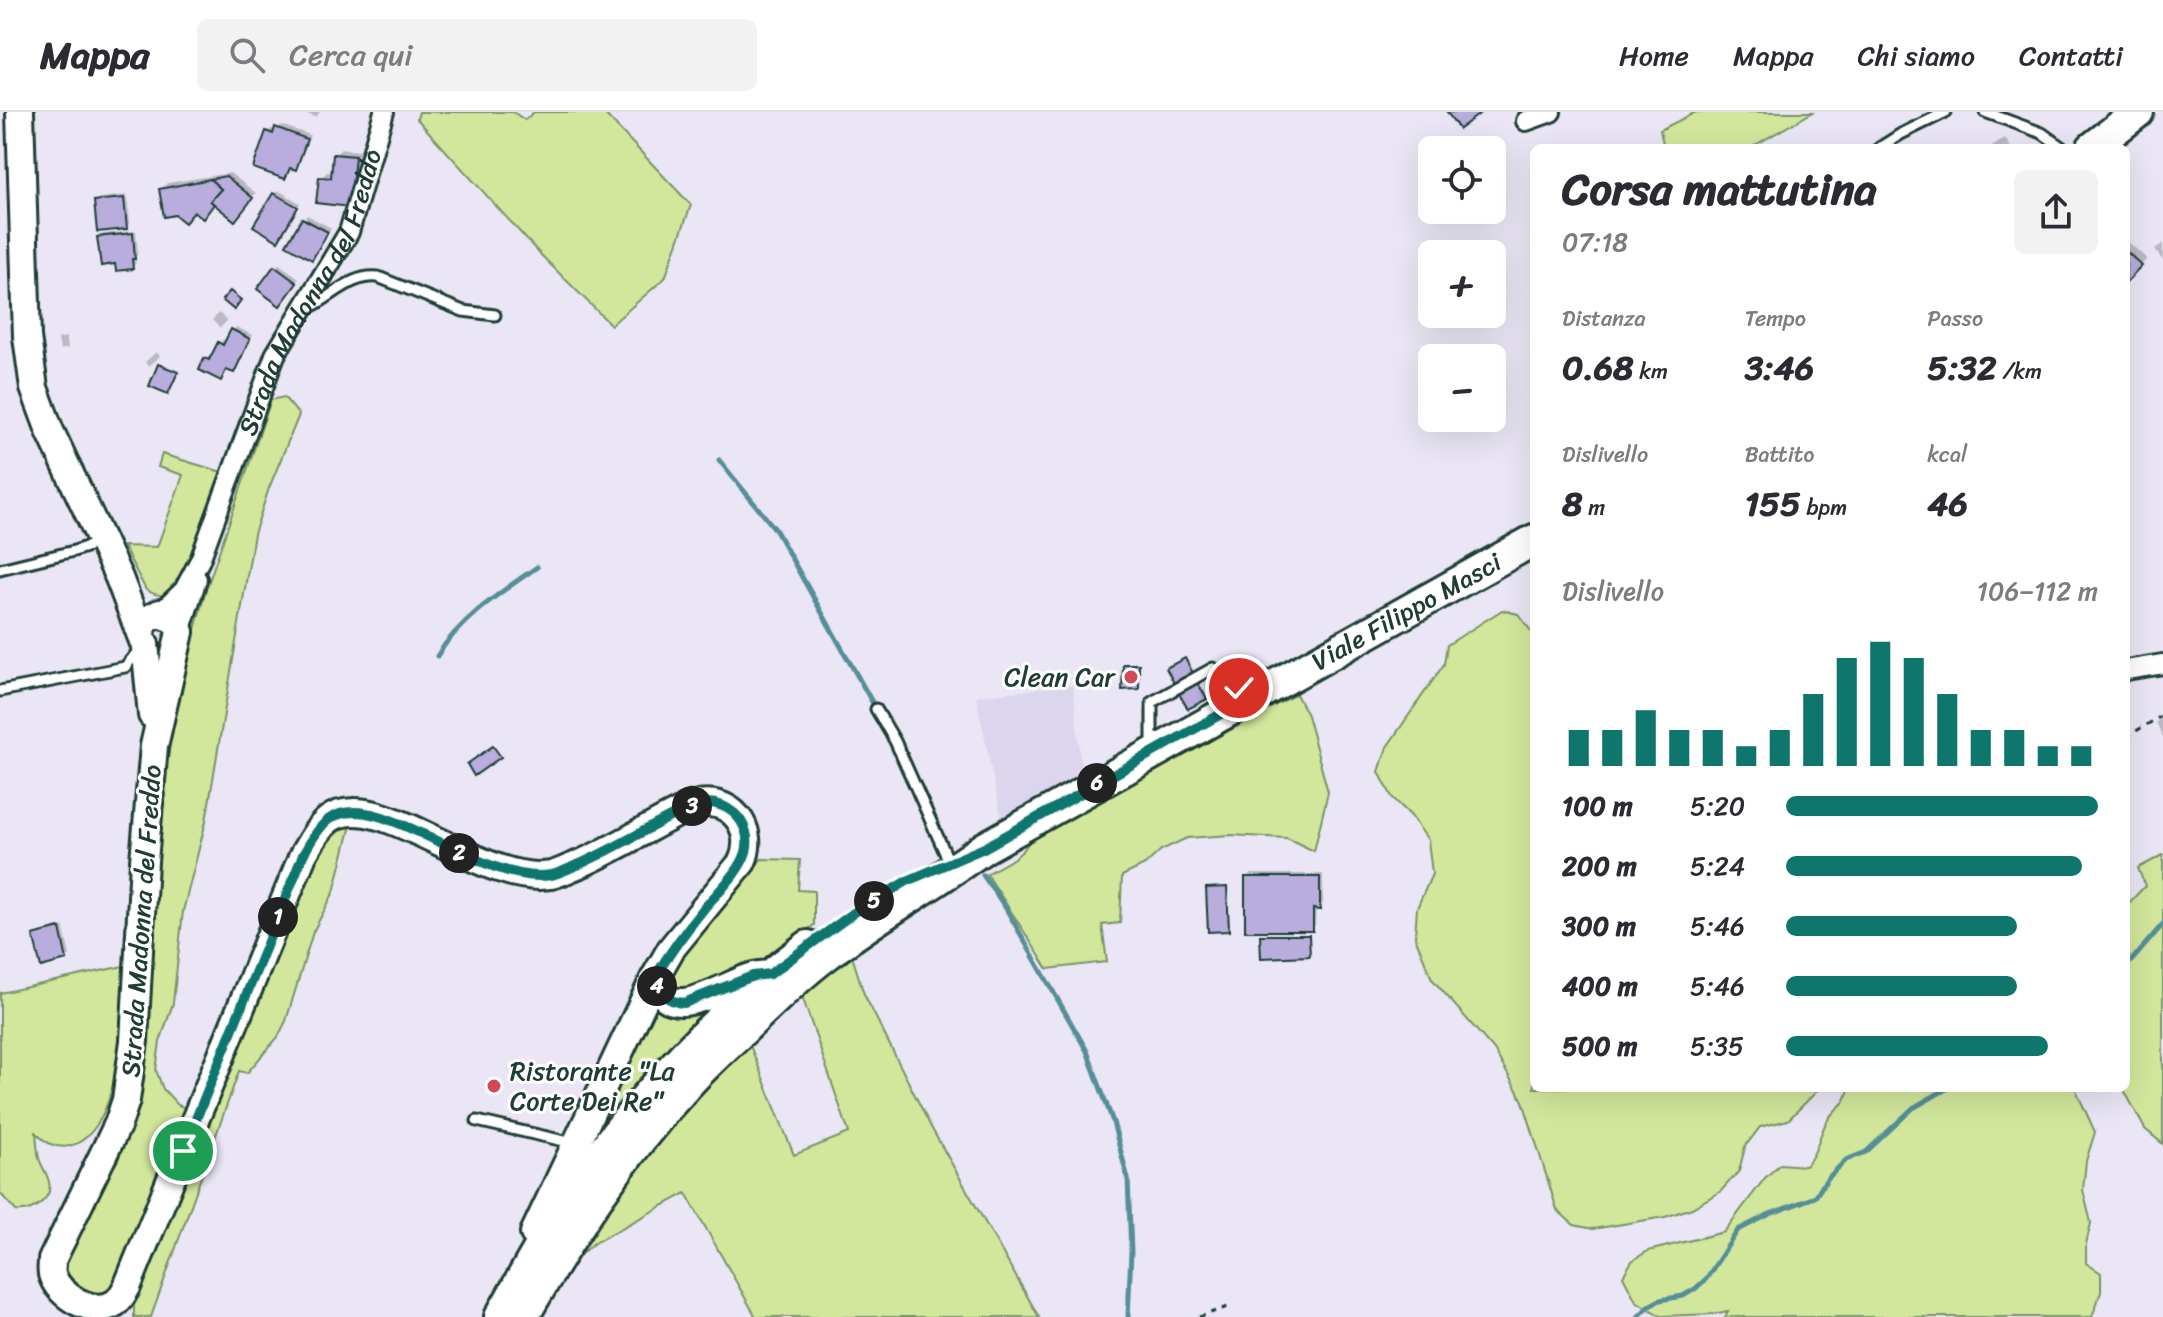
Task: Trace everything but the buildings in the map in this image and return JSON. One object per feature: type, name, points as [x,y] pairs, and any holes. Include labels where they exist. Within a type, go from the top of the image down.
[{"type":"main road","points":[[20,112],[27,337],[34,388],[50,431],[119,578],[149,629],[176,621],[178,637]]},
{"type":"main road","points":[[2097,144],[2123,112]]},
{"type":"main road","points":[[2098,144],[2138,112]]},
{"type":"main road","name":"Viale Filippo Masci","points":[[530,1305],[604,1187],[678,1095],[784,990],[820,959],[951,867],[1530,542]]},
{"type":"main road","name":"Strada Madonna del Freddo","points":[[149,629],[159,676],[134,1041],[126,1100],[118,1124],[52,1260],[52,1274],[71,1297],[85,1306],[119,1310],[303,855],[326,822],[354,811],[375,813],[476,861],[505,871],[541,875],[553,875],[614,849],[694,805],[706,802],[724,806],[742,823],[747,838],[745,853],[736,869],[671,949],[655,977],[497,1317]]},
{"type":"main road","name":"Strada Madonna del Freddo","points":[[159,676],[178,637]]},
{"type":"main road","name":"Viale Filippo Masci","points":[[497,1317],[576,1187],[645,1099],[697,1042],[770,974],[855,912],[907,881],[951,867]]},
{"type":"main road","name":"Viale Filippo Masci","points":[[770,974],[797,970],[820,959]]},
{"type":"main road","points":[[655,977],[663,995],[671,1001],[684,1003],[753,976],[770,974]]},
{"type":"main road","name":"Strada Madonna del Freddo","points":[[561,1213],[576,1144]]},
{"type":"main road","name":"Viale Filippo Masci","points":[[530,1305],[556,1242],[561,1213]]},
{"type":"street","name":"Strada Madonna del Freddo","points":[[149,629],[184,590],[200,560],[275,355],[349,232],[384,112]]},
{"type":"street","points":[[1526,121],[1551,112]]},
{"type":"street","name":"Strada Madonna del Freddo","points":[[178,637],[194,592],[200,560]]},
{"type":"street","points":[[2130,669],[2163,664]]},
{"type":"lane","points":[[1885,144],[1946,112]]},
{"type":"lane","points":[[1985,112],[2042,133],[2057,144]]},
{"type":"lane","points":[[301,311],[320,304],[351,281],[366,276],[378,277],[463,311],[495,315]]},
{"type":"lane","points":[[0,569],[101,542]]},
{"type":"lane","points":[[0,691],[125,667],[149,629]]},
{"type":"lane","points":[[1152,752],[1152,702],[1164,695],[1213,668],[1251,697]]},
{"type":"lane","points":[[876,709],[895,741],[951,867]]},
{"type":"lane","points":[[477,1121],[576,1144]]},
{"type":"path","points":[[2130,735],[2163,715]]},
{"type":"path","points":[[1199,1317],[1231,1306]]},
{"type":"shaded area","points":[[1073,685],[1082,774],[1002,820],[976,696]]},
{"type":"green space","points":[[419,112],[513,112],[525,120],[534,112],[603,112],[691,205],[665,278],[611,325],[538,252],[417,119]]},
{"type":"green space","points":[[1696,112],[1813,112],[1757,144],[1663,144],[1660,130]]},
{"type":"green space","points":[[284,397],[299,415],[254,534],[206,821],[183,911],[173,1003],[160,1042],[156,1070],[163,1089],[178,1105],[194,1111],[112,1298],[89,1301],[63,1275],[63,1250],[118,1160],[140,1106],[166,767],[184,670],[205,593],[271,400]]},
{"type":"green space","points":[[162,454],[222,472],[194,556],[178,585],[170,593],[161,595],[146,590],[123,546],[157,547],[183,475],[158,467]]},
{"type":"green space","points":[[1502,610],[1518,614],[1530,630],[1530,1092],[1816,1092],[1788,1120],[1760,1127],[1745,1147],[1739,1171],[1721,1191],[1692,1208],[1665,1217],[1593,1229],[1574,1225],[1557,1210],[1523,1101],[1494,1050],[1432,979],[1415,937],[1417,908],[1432,874],[1428,840],[1392,797],[1379,772],[1387,747],[1444,664],[1447,645]]},
{"type":"green space","points":[[1296,694],[1307,715],[1328,792],[1314,851],[1287,838],[1230,835],[1187,838],[1161,850],[1145,865],[1122,876],[1120,923],[1102,925],[1107,962],[1048,969],[987,874],[1016,856],[1030,840]]},
{"type":"green space","points":[[352,821],[334,892],[313,932],[286,1021],[278,1037],[247,1073],[239,1071],[151,1317],[134,1317],[134,1306],[150,1257],[300,893],[322,845]]},
{"type":"green space","points":[[2163,855],[2163,1144],[2145,1129],[2125,1092],[2130,1092],[2130,902],[2145,886],[2138,868]]},
{"type":"green space","points":[[761,859],[800,860],[798,890],[814,891],[814,925],[743,974],[693,996],[673,987],[670,974]]},
{"type":"green space","points":[[852,956],[864,994],[932,1129],[1039,1317],[756,1317],[686,1193],[594,1243],[561,1271],[631,1166],[747,1038],[794,1155],[849,1133],[801,993]]},
{"type":"green space","points":[[128,965],[117,1068],[100,1119],[87,1137],[69,1146],[51,1144],[36,1133],[39,1158],[48,1179],[48,1194],[40,1204],[16,1211],[0,1193],[0,993]]},
{"type":"green space","points":[[659,998],[725,999],[576,1170]]},
{"type":"green space","points":[[1847,1092],[2077,1092],[2095,1132],[2086,1161],[2083,1190],[2091,1223],[2086,1263],[2101,1273],[2101,1292],[2092,1317],[1725,1317],[1728,1311],[1661,1316],[1636,1301],[1623,1276],[1632,1261],[1648,1251],[1724,1232],[1765,1178],[1780,1164],[1805,1166],[1814,1154],[1827,1120],[1844,1101]]},
{"type":"waterway","points":[[719,460],[775,529],[872,702]]},
{"type":"waterway","points":[[437,656],[470,618],[537,567]]},
{"type":"waterway","points":[[983,875],[1004,905],[1087,1051],[1113,1122],[1128,1179],[1131,1252],[1128,1317]]},
{"type":"waterway","points":[[2130,962],[2163,924]]},
{"type":"waterway","points":[[1638,1317],[1660,1300],[1683,1296],[1695,1289],[1706,1279],[1738,1230],[1815,1197],[1846,1160],[1866,1152],[1913,1108],[1941,1092]]},
{"type":"place","name":"Clean Car","points":[[1131,677]]},
{"type":"place","name":"Ristorante \"La Corte Dei Re\"","points":[[494,1086]]},
{"type":"route","points":[[183,1151],[303,855],[326,822],[338,815],[354,811],[375,813],[476,861],[529,876],[553,875],[614,849],[694,805],[706,802],[724,806],[739,818],[746,831],[747,847],[742,862],[671,949],[655,977],[663,995],[671,1001],[684,1003],[753,976],[770,974],[855,912],[907,881],[984,848],[1251,697],[1239,688]]}]
